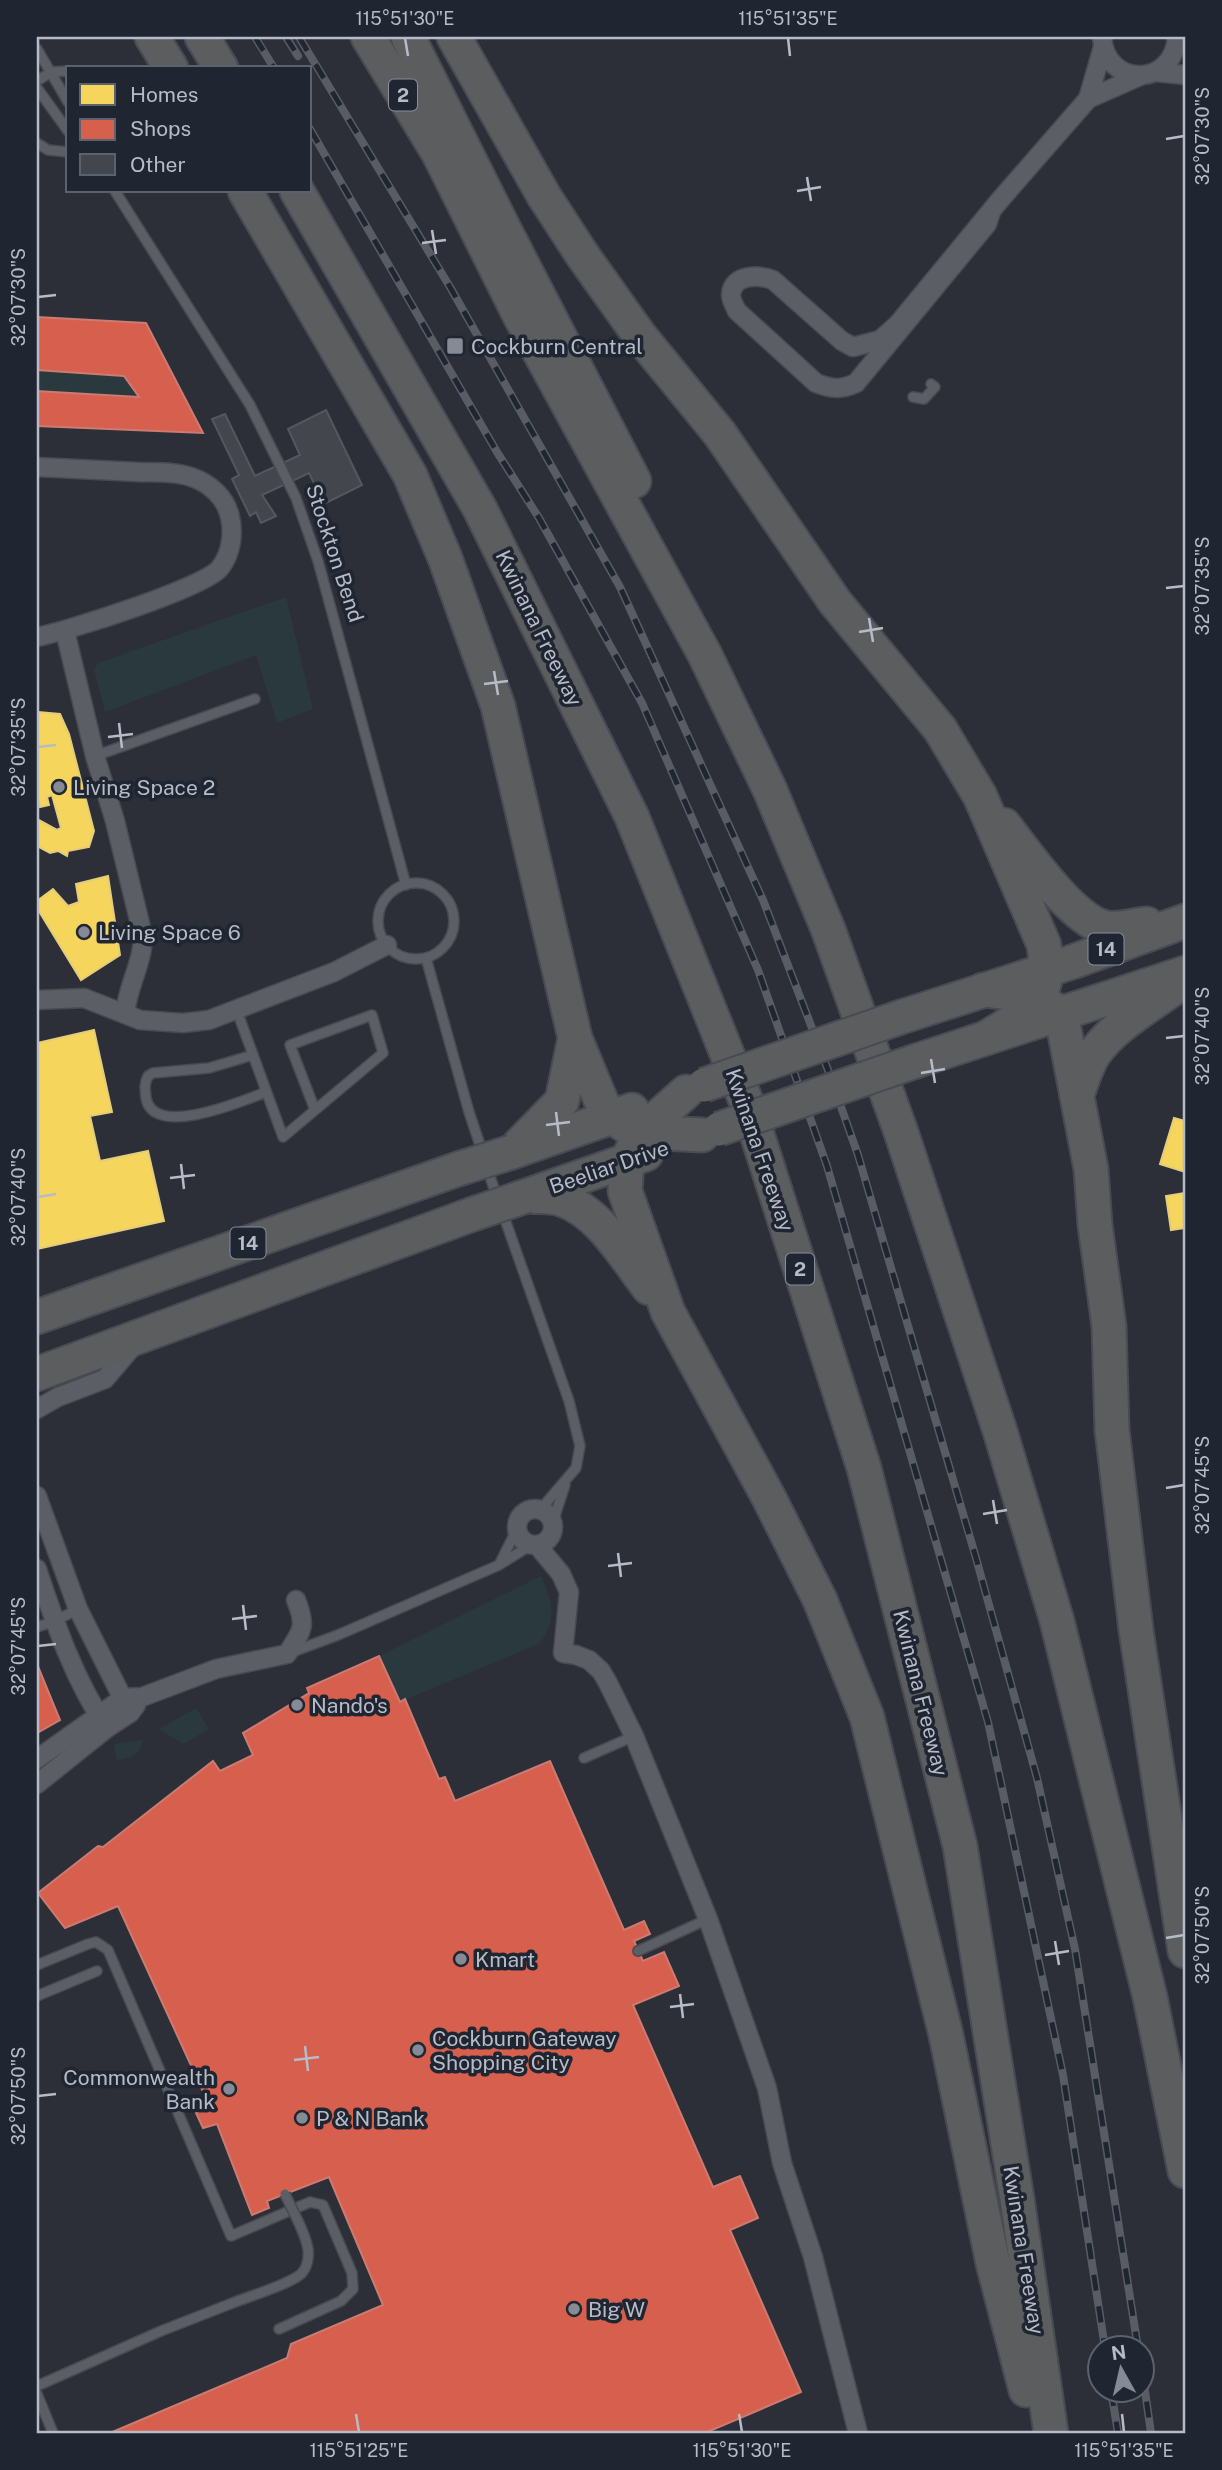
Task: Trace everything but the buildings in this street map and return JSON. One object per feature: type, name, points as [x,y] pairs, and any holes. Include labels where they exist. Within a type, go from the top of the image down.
[{"type":"highway","points":[[152,37],[170,66]]},
{"type":"highway","points":[[202,37],[220,66]]},
{"type":"highway","name":"2","points":[[368,37],[439,154],[521,318],[705,655],[770,790],[828,929],[901,1132],[1000,1431],[1058,1622],[1150,1997],[1185,2171]]},
{"type":"highway","points":[[408,37],[503,229],[607,425],[683,580],[705,655]]},
{"type":"highway","points":[[454,37],[544,197],[583,256],[640,336],[720,434],[835,602],[940,729],[980,796],[1044,945],[1048,994],[1077,1095],[1091,1169],[1095,1225],[1109,1326],[1112,1430],[1136,1630],[1185,1951]]},
{"type":"highway","points":[[246,192],[410,475],[444,558],[498,706],[575,1038],[602,1103],[612,1117],[626,1126],[634,1147],[625,1191],[668,1312],[764,1487],[820,1600],[867,1717],[946,2035],[993,2263],[1038,2433]]},
{"type":"highway","name":"Kwinana Freeway","points":[[298,192],[480,509],[632,817],[748,1106],[864,1468],[960,1846],[1015,2185],[1051,2433]]},
{"type":"highway","points":[[980,796],[1062,896],[1082,915],[1104,928],[1185,921]]},
{"type":"highway","name":"Beeliar Drive","points":[[37,1374],[526,1196],[634,1147],[710,1132],[989,1036],[1048,994],[1185,921]]},
{"type":"highway","name":"Beeliar Drive","points":[[1048,994],[1185,973]]},
{"type":"highway","points":[[1077,1095],[1093,1054],[1105,1041],[1185,979]]},
{"type":"highway","name":"14","points":[[37,1316],[982,990],[1048,994]]},
{"type":"highway","points":[[512,1152],[562,1101],[575,1038]]},
{"type":"highway","points":[[634,1147],[695,1088]]},
{"type":"highway","points":[[526,1196],[559,1199],[580,1208],[609,1237],[668,1312]]},
{"type":"street","points":[[1088,99],[1148,74],[1171,58],[1177,47],[1178,37],[1185,42]]},
{"type":"street","points":[[1103,42],[1108,58],[1128,74],[1185,75]]},
{"type":"street","points":[[991,212],[987,224],[856,383],[846,388],[830,388],[816,383],[737,312],[731,296],[733,288],[740,281],[751,275],[760,275],[773,280],[842,341],[853,347],[880,340],[898,324],[991,212],[1088,99],[1103,42]]},
{"type":"street","points":[[37,467],[187,475],[212,488],[227,506],[231,525],[230,548],[220,568],[212,575],[190,586],[65,631],[37,638]]},
{"type":"street","points":[[37,647],[65,631]]},
{"type":"street","points":[[65,631],[143,936],[141,953],[126,997],[125,1014]]},
{"type":"street","points":[[37,1000],[84,998],[140,1020],[183,1023],[209,1020],[334,972],[387,945]]},
{"type":"street","points":[[37,1409],[58,1397],[105,1380],[143,1334]]},
{"type":"street","points":[[37,1496],[78,1609],[127,1706]]},
{"type":"street","points":[[543,1538],[521,1539],[517,1523],[524,1513],[540,1510],[548,1516],[543,1538],[569,1592],[564,1653],[583,1657],[601,1671],[634,1736],[708,1919],[767,2088],[782,2163],[813,2257],[858,2433]]},
{"type":"street","points":[[37,1569],[55,1621],[83,1686],[102,1721]]},
{"type":"street","points":[[37,1759],[142,1697],[200,1674],[287,1654],[299,1637],[304,1623],[296,1600]]},
{"type":"street","points":[[37,1784],[102,1721]]},
{"type":"lane","points":[[37,49],[66,98]]},
{"type":"lane","points":[[37,81],[51,72],[66,71]]},
{"type":"lane","points":[[37,88],[66,128]]},
{"type":"lane","points":[[37,143],[48,150],[66,152]]},
{"type":"lane","name":"Stockton Bend","points":[[116,192],[250,405],[296,498],[318,561],[406,885]]},
{"type":"lane","points":[[913,397],[924,399],[935,387],[931,384]]},
{"type":"lane","points":[[95,756],[255,699]]},
{"type":"lane","points":[[418,883],[440,891],[448,900],[454,923],[452,935],[446,945],[426,958],[404,957],[387,945],[378,922],[380,910],[395,890],[418,883]]},
{"type":"lane","points":[[426,958],[469,1112],[575,1423],[580,1446],[576,1468],[540,1510]]},
{"type":"lane","points":[[237,1011],[283,1136],[315,1110],[383,1053],[372,1015],[290,1045],[315,1110]]},
{"type":"lane","points":[[253,1055],[209,1068],[153,1073],[148,1076],[144,1087],[147,1104],[155,1113],[163,1116],[184,1116],[217,1110],[266,1092]]},
{"type":"lane","points":[[287,1654],[338,1635],[499,1565],[543,1538],[565,1483]]},
{"type":"lane","points":[[499,1565],[517,1529]]},
{"type":"lane","points":[[37,1627],[78,1609]]},
{"type":"lane","points":[[584,1758],[634,1736]]},
{"type":"lane","points":[[638,1951],[708,1919]]},
{"type":"lane","points":[[37,1965],[96,1942],[108,1950],[231,2236],[310,2203],[323,2205],[352,2273],[353,2289],[341,2301],[279,2329]]},
{"type":"lane","points":[[37,1996],[97,1971]]},
{"type":"lane","points":[[37,2386],[161,2331],[301,2274],[307,2266],[309,2252],[285,2194]]},
{"type":"lane","points":[[37,2394],[53,2433]]},
{"type":"shaded area","points":[[37,370],[124,376],[139,397],[37,391]]},
{"type":"shaded area","points":[[286,597],[313,709],[277,723],[256,655],[105,712],[94,670],[98,663]]},
{"type":"shaded area","points":[[541,1576],[550,1602],[551,1618],[540,1643],[400,1702],[379,1656]]},
{"type":"shaded area","points":[[196,1708],[209,1729],[183,1744],[159,1729]]},
{"type":"shaded area","points":[[143,1740],[140,1749],[134,1754],[117,1760],[114,1744]]},
{"type":"railway","points":[[255,37],[273,66]]},
{"type":"railway","points":[[286,37],[298,56]]},
{"type":"railway","points":[[299,37],[450,287],[620,587],[763,900],[828,1070],[858,1155],[976,1558],[1037,1778],[1075,1949],[1136,2334]]},
{"type":"railway","points":[[312,132],[497,452],[539,518],[642,703],[758,970],[827,1166],[988,1722],[1063,2075],[1103,2334]]},
{"type":"railway","points":[[1113,2404],[1118,2433]]},
{"type":"railway","points":[[1147,2404],[1151,2433]]},
{"type":"place","name":"Cockburn Central","points":[[455,346]]},
{"type":"place","name":"Living Space 2","points":[[59,787]]},
{"type":"place","name":"Living Space 6","points":[[84,932]]},
{"type":"place","name":"Nando's","points":[[297,1705]]},
{"type":"place","name":"Kmart","points":[[461,1959]]},
{"type":"place","name":"Cockburn Gateway Shopping City","points":[[418,2050]]},
{"type":"place","name":"Commonwealth Bank","points":[[229,2089]]},
{"type":"place","name":"P & N Bank","points":[[302,2118]]},
{"type":"place","name":"Big W","points":[[574,2309]]}]
